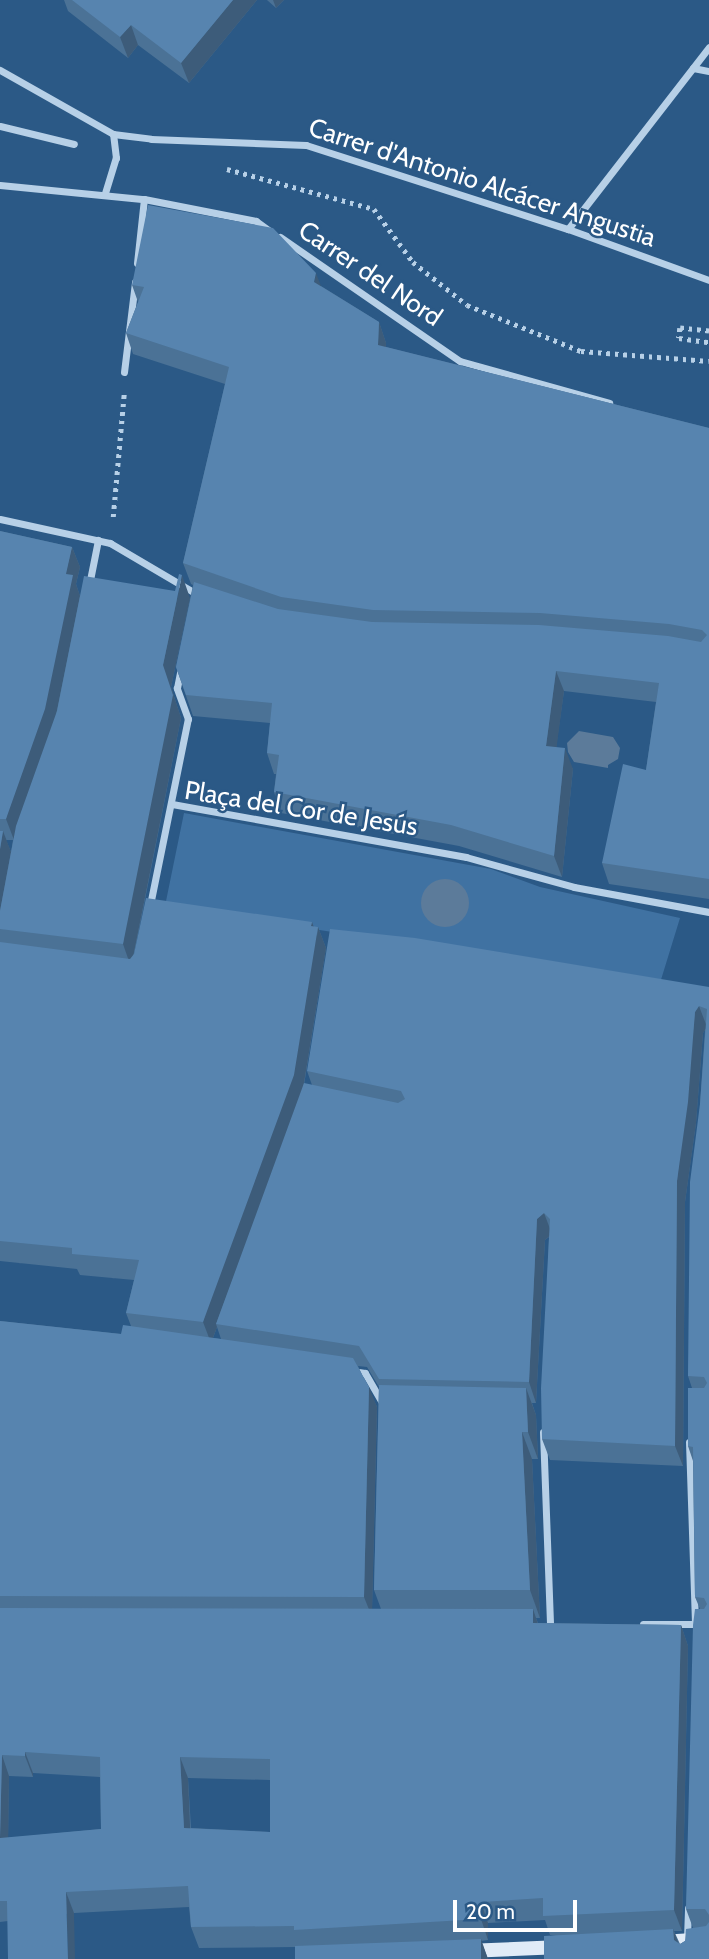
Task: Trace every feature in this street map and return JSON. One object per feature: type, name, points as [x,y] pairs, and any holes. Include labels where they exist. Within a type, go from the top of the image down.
[{"type":"main road","points":[[647,1942],[687,1945],[709,1939]]},
{"type":"main road","points":[[456,1952],[579,1946]]},
{"type":"street","points":[[568,229],[709,47]]},
{"type":"street","points":[[693,68],[709,71]]},
{"type":"street","points":[[0,70],[113,134],[116,158],[105,193]]},
{"type":"street","points":[[0,127],[74,144]]},
{"type":"street","name":"Carrer d'Antonio Alcácer Angustia","points":[[113,134],[151,139],[306,145],[568,229],[709,279]]},
{"type":"street","name":"Carrer del Nord","points":[[0,185],[105,193],[256,221],[460,361],[617,406]]},
{"type":"street","points":[[124,372],[144,199]]},
{"type":"street","points":[[0,519],[110,543],[197,595],[210,599]]},
{"type":"street","points":[[88,591],[98,540]]},
{"type":"street","points":[[194,608],[197,595]]},
{"type":"street","points":[[172,804],[188,719],[177,688],[183,661]]},
{"type":"street","name":"Plaça del Cor de Jesús","points":[[162,911],[149,909],[172,804],[466,857],[574,887],[709,912]]},
{"type":"street","points":[[338,1369],[365,1373],[383,1406],[383,1419]]},
{"type":"street","points":[[383,1406],[396,1406]]},
{"type":"street","points":[[543,1422],[551,1624]]},
{"type":"street","points":[[689,1427],[694,1638]]},
{"type":"street","points":[[537,1624],[564,1624]]},
{"type":"street","points":[[629,1624],[709,1625]]},
{"type":"street","points":[[687,1945],[688,1899]]},
{"type":"path","points":[[216,166],[374,209],[413,262],[467,305],[581,351],[709,361]]},
{"type":"path","points":[[709,331],[680,328],[679,338],[709,342]]},
{"type":"path","points":[[110,543],[124,408],[124,372]]},
{"type":"shaded area","points":[[579,731],[613,737],[620,748],[618,759],[608,765],[608,768],[574,762],[568,752],[567,743]]},
{"type":"shaded area","points":[[184,813],[491,869],[540,887],[680,918],[660,983],[165,906]]},
{"type":"shaded area","points":[[445,879],[462,886],[469,903],[462,920],[445,927],[428,920],[421,903],[428,886]]},
{"type":"building","points":[[72,0],[233,0],[181,63],[131,25],[120,37]]},
{"type":"building","points":[[148,205],[273,228],[316,273],[314,282],[379,322],[378,345],[709,428],[709,879],[602,863],[623,764],[646,770],[659,683],[556,671],[546,746],[565,748],[554,856],[451,825],[274,792],[279,755],[267,753],[272,703],[186,695],[176,667],[194,582],[278,609],[372,622],[539,625],[668,636],[701,642],[707,635],[702,630],[669,624],[540,613],[373,610],[281,597],[183,563],[229,367],[126,333],[144,287],[132,285]]},
{"type":"building","points":[[0,531],[72,547],[66,574],[73,575],[45,709],[6,819],[0,819]]},
{"type":"building","points":[[179,574],[182,575],[163,665],[173,695],[123,944],[0,929],[0,911],[16,826],[57,711],[84,576],[175,591]]},
{"type":"building","points":[[146,898],[312,922],[311,926],[318,927],[294,1075],[203,1322],[126,1313],[139,1260],[72,1254],[72,1248],[0,1241],[0,942],[130,959],[134,954]]},
{"type":"building","points":[[330,929],[415,938],[709,987],[709,1915],[705,1909],[686,1909],[693,1625],[695,1609],[704,1609],[707,1604],[704,1598],[695,1597],[693,1447],[688,1446],[688,1388],[704,1388],[707,1383],[704,1377],[688,1376],[690,1182],[700,1104],[707,1009],[699,1006],[695,1012],[688,1102],[677,1181],[675,1446],[542,1439],[541,1388],[550,1219],[544,1213],[537,1219],[529,1382],[379,1379],[359,1346],[216,1324],[304,1083],[398,1103],[405,1099],[401,1091],[307,1071]]},
{"type":"building","points":[[0,1321],[121,1334],[123,1325],[353,1358],[369,1387],[364,1597],[0,1596]]},
{"type":"building","points":[[379,1385],[526,1388],[528,1432],[522,1432],[530,1590],[374,1590]]},
{"type":"building","points":[[0,1608],[533,1609],[533,1623],[681,1625],[674,1910],[543,1916],[543,1898],[481,1902],[481,1919],[294,1930],[294,1926],[191,1927],[188,1886],[66,1892],[68,1959],[8,1959],[7,1901],[0,1901]],"holes":[[[25,1752],[100,1757],[101,1829],[0,1838],[2,1755],[25,1756]],[[180,1757],[270,1759],[270,1832],[184,1828]]]},
{"type":"building","points":[[709,1922],[709,1959],[544,1959],[544,1936],[673,1929],[674,1940],[680,1944],[685,1941],[686,1929],[706,1926]]},
{"type":"building","points":[[481,1939],[481,1959],[295,1959],[295,1946]]}]
